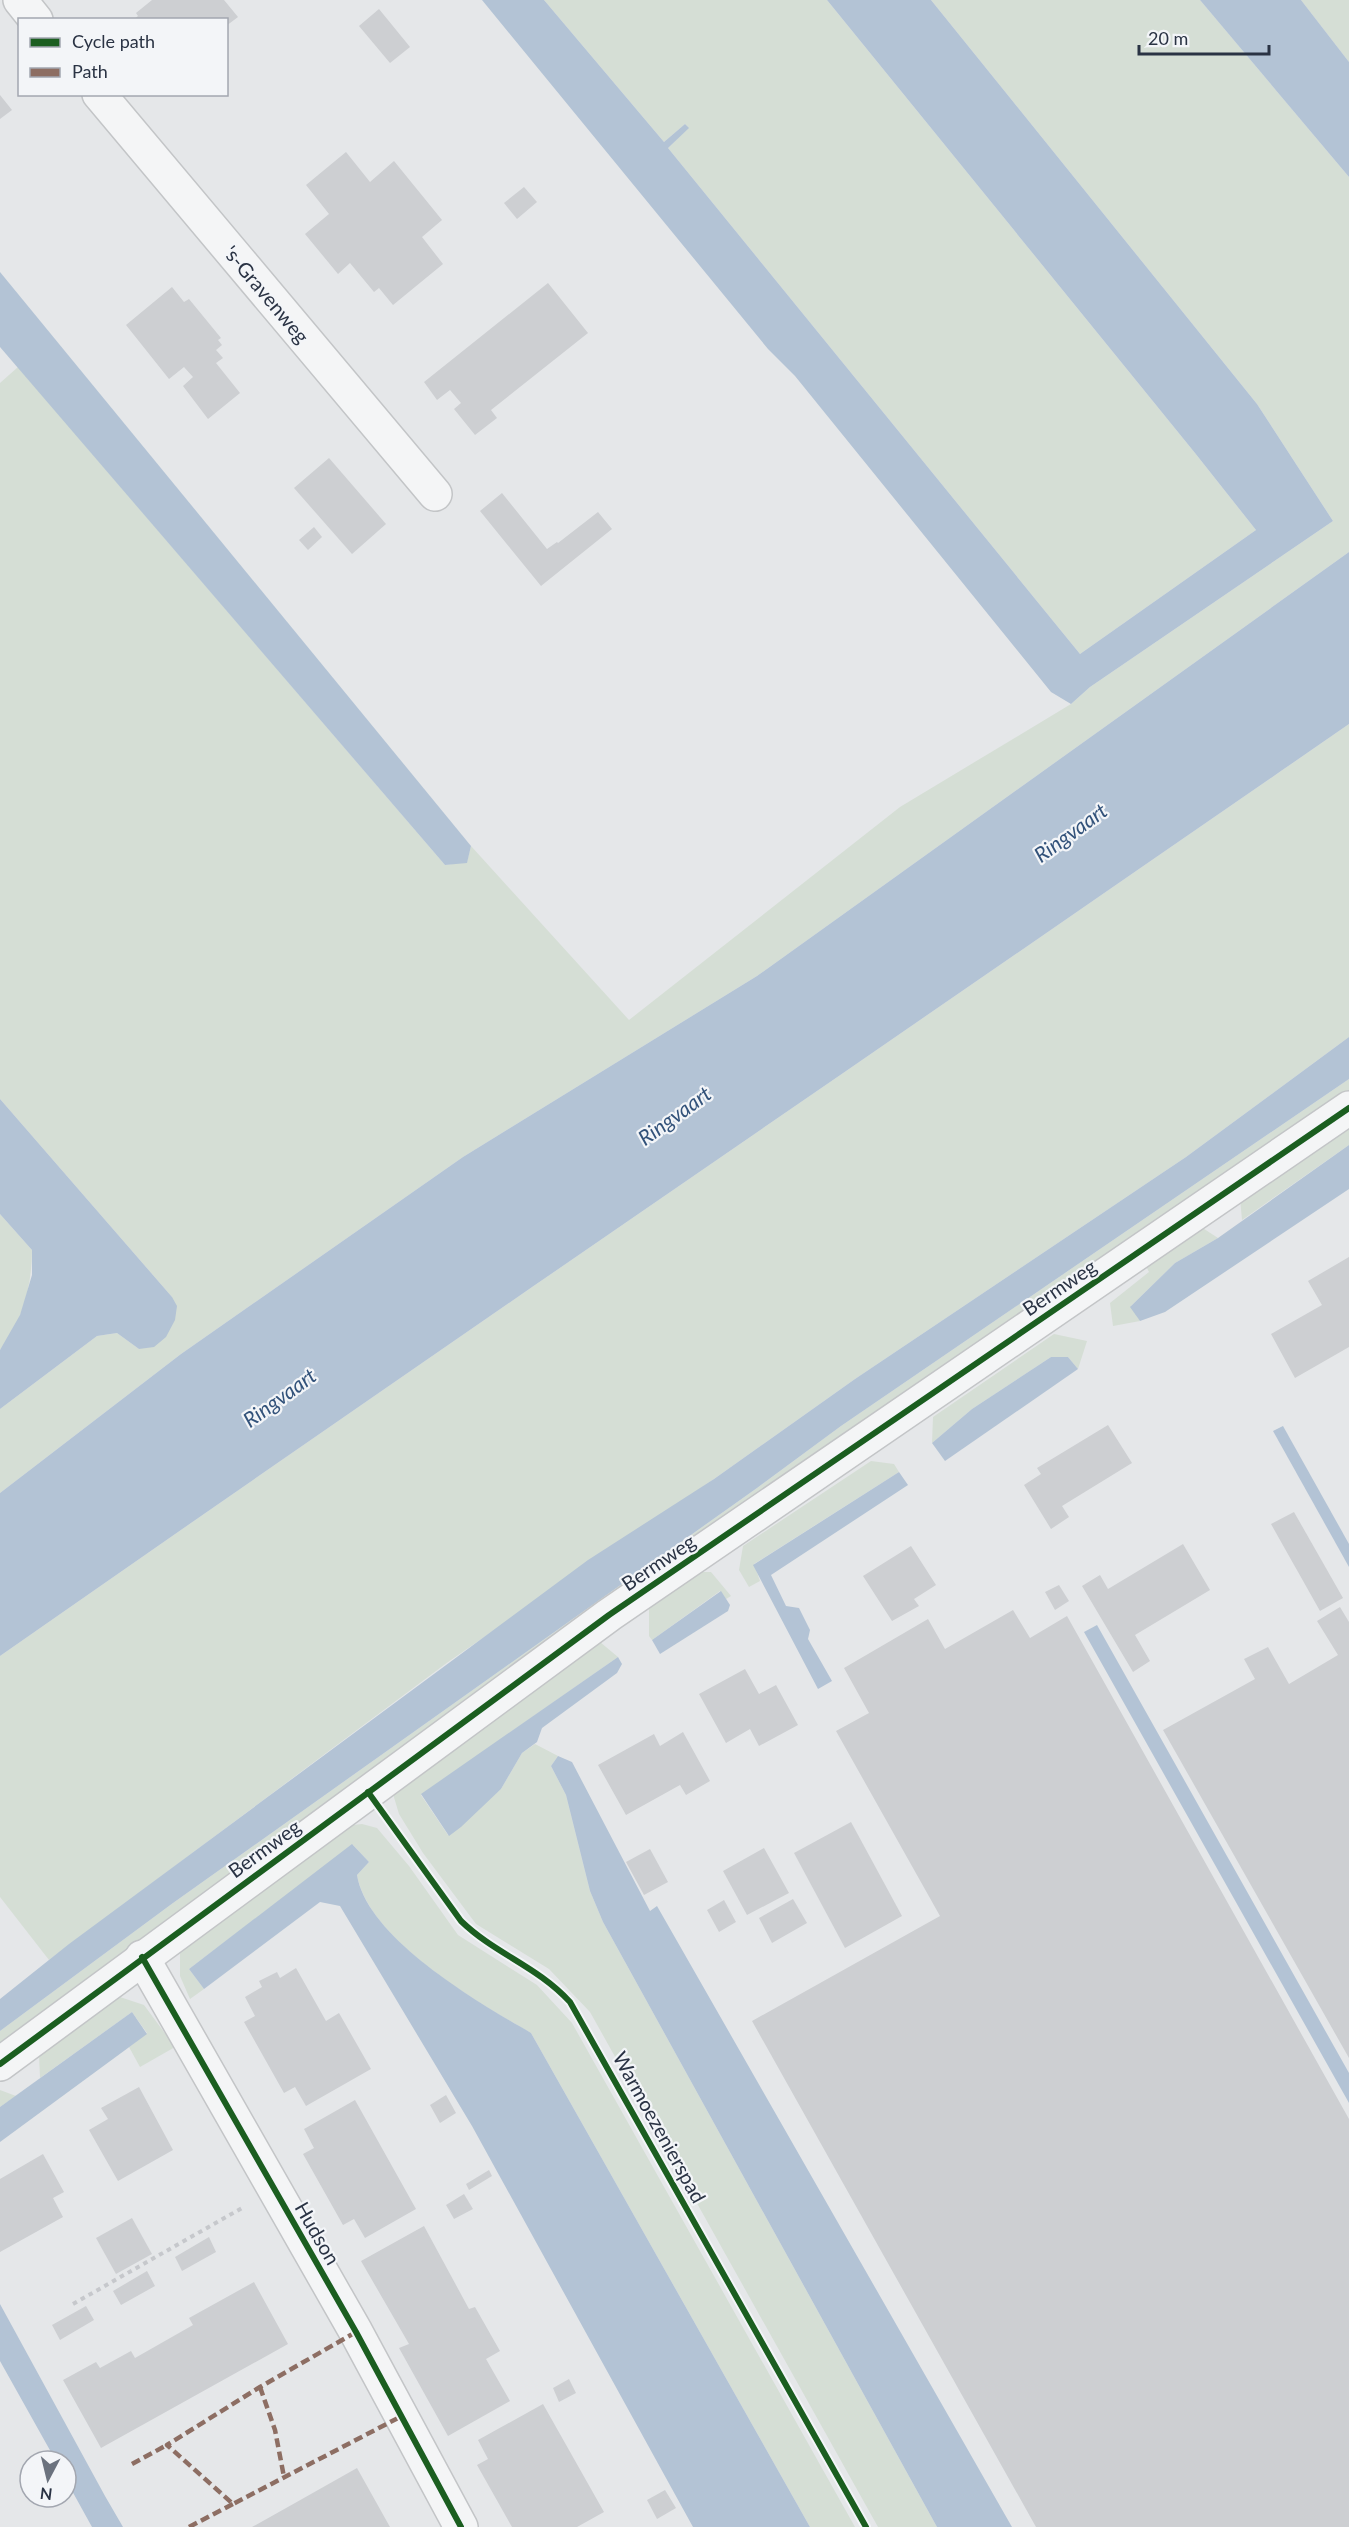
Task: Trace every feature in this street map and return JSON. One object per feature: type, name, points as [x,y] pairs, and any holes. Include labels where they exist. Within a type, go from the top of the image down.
[{"type":"street","points":[[20,0],[34,18]]},
{"type":"street","name":"'s-Gravenweg","points":[[101,96],[435,494]]},
{"type":"street","name":"Bermweg","points":[[0,2064],[142,1957],[609,1615],[1349,1108]]},
{"type":"street","name":"Hudson","points":[[142,1957],[377,2371],[461,2527]]},
{"type":"path","points":[[73,2304],[275,2189]]},
{"type":"shaded area","points":[[544,0],[827,0],[1256,530],[1080,654],[668,148],[688,128],[685,124],[664,142]]},
{"type":"shaded area","points":[[931,0],[1200,0],[1349,177],[1349,552],[757,976],[463,1157],[181,1354],[0,1493],[0,1409],[97,1336],[117,1333],[139,1349],[172,1297],[0,1099],[0,383],[18,367],[445,865],[467,862],[471,846],[629,1020],[900,807],[1071,704],[1090,687],[1333,521],[1257,404]]},
{"type":"shaded area","points":[[1301,0],[1349,0],[1349,62]]},
{"type":"shaded area","points":[[1349,724],[1349,1037],[1186,1157],[855,1379],[448,1662],[49,1960],[0,1897],[0,1656]]},
{"type":"shaded area","points":[[1349,1079],[1349,1092],[847,1434],[0,2046],[0,2031],[173,1903],[841,1426]]},
{"type":"shaded area","points":[[1349,1122],[1349,1145],[1242,1220],[1240,1198]]},
{"type":"shaded area","points":[[0,1214],[32,1250],[25,1302],[15,1327],[0,1350]]},
{"type":"shaded area","points":[[1198,1225],[1218,1238],[1175,1263],[1131,1306],[1140,1321],[1113,1326],[1110,1303],[1149,1272],[1144,1262]]},
{"type":"shaded area","points":[[1054,1334],[1087,1341],[1078,1369],[1068,1357],[1051,1357],[972,1409],[932,1443],[933,1417]]},
{"type":"shaded area","points":[[871,1461],[894,1464],[899,1472],[754,1564],[760,1581],[749,1587],[739,1570],[743,1546]]},
{"type":"shaded area","points":[[698,1572],[711,1572],[731,1596],[726,1599],[720,1591],[652,1640],[649,1636],[649,1607]]},
{"type":"shaded area","points":[[600,1642],[618,1657],[421,1795],[448,1835],[501,1789],[522,1753],[535,1744],[558,1756],[551,1766],[566,1795],[590,1891],[603,1922],[937,2527],[878,2527],[590,2012],[549,1969],[476,1924],[423,1853],[399,1814],[393,1794]]},
{"type":"shaded area","points":[[362,1824],[377,1828],[409,1866],[458,1935],[537,1985],[572,2023],[855,2527],[810,2527],[531,2033],[483,2005],[428,1967],[381,1922],[365,1899],[357,1875],[369,1862],[353,1845],[189,1969],[204,1989],[190,1999],[180,1976],[180,1945],[345,1826]]},
{"type":"shaded area","points":[[117,1996],[144,2005],[175,2047],[140,2067],[129,2047],[147,2033],[132,2012],[40,2078],[39,2055]]},
{"type":"shaded area","points":[[0,2090],[16,2096],[0,2107]]},
{"type":"water","points":[[482,0],[544,0],[664,142],[685,124],[689,128],[668,148],[1080,654],[1256,530],[827,0],[931,0],[1257,404],[1333,521],[1090,687],[1071,704],[1051,692],[795,376],[768,349]]},
{"type":"water","points":[[1200,0],[1301,0],[1349,62],[1349,177]]},
{"type":"water","points":[[0,272],[471,846],[467,863],[445,865],[0,347]]},
{"type":"water","name":"Ringvaart","points":[[1349,552],[1349,724],[0,1656],[0,1493],[181,1354],[463,1157],[757,976]]},
{"type":"water","points":[[1349,1037],[1349,1079],[841,1426],[173,1903],[0,2031],[0,1999],[69,1944],[588,1560],[714,1479],[855,1379],[1186,1157]]},
{"type":"water","points":[[0,1099],[172,1297],[177,1306],[175,1320],[166,1337],[154,1347],[139,1349],[117,1333],[97,1336],[0,1409],[0,1350],[20,1315],[32,1275],[32,1250],[0,1214]]},
{"type":"water","points":[[1349,1145],[1349,1189],[1165,1312],[1140,1321],[1130,1307],[1175,1263],[1218,1238]]},
{"type":"water","points":[[1051,1357],[1068,1357],[1078,1369],[945,1461],[932,1443],[972,1409]]},
{"type":"water","points":[[1283,1426],[1349,1544],[1349,1567],[1273,1431]]},
{"type":"water","points":[[899,1472],[908,1485],[771,1575],[786,1606],[799,1608],[810,1630],[808,1639],[832,1681],[818,1689],[753,1565]]},
{"type":"water","points":[[721,1591],[730,1605],[728,1611],[660,1654],[652,1640]]},
{"type":"water","points":[[1097,1625],[1349,2073],[1349,2103],[1084,1632]]},
{"type":"water","points":[[618,1657],[622,1664],[617,1673],[542,1728],[537,1742],[522,1753],[501,1789],[449,1836],[421,1794]]},
{"type":"water","points":[[558,1756],[572,1762],[650,1911],[657,1906],[1012,2527],[937,2527],[603,1922],[590,1891],[566,1795],[551,1766]]},
{"type":"water","points":[[352,1844],[369,1862],[357,1875],[365,1899],[381,1922],[428,1966],[483,2005],[531,2033],[810,2527],[693,2527],[472,2126],[340,1906],[320,1902],[204,1989],[189,1969]]},
{"type":"water","points":[[132,2012],[147,2034],[0,2142],[0,2107]]},
{"type":"water","points":[[0,2304],[123,2527],[92,2527],[78,2502],[78,2449],[49,2449],[0,2361]]},
{"type":"building","points":[[152,0],[224,0],[238,17],[228,24],[228,18],[136,18],[138,16],[136,13]]},
{"type":"building","points":[[379,9],[410,47],[390,63],[359,26]]},
{"type":"building","points":[[0,95],[12,110],[0,119]]},
{"type":"building","points":[[346,152],[370,182],[394,161],[442,220],[422,237],[443,264],[393,305],[379,288],[374,292],[350,263],[338,274],[305,234],[329,214],[306,185]]},
{"type":"building","points":[[524,187],[537,202],[517,219],[504,203]]},
{"type":"building","points":[[548,283],[588,333],[491,410],[497,418],[475,435],[454,409],[461,403],[450,390],[437,400],[424,382]]},
{"type":"building","points":[[172,287],[184,302],[189,299],[221,338],[218,340],[222,345],[216,350],[223,358],[216,363],[240,393],[208,419],[183,386],[193,377],[184,367],[169,379],[126,325]]},
{"type":"building","points":[[329,458],[386,524],[352,554],[294,488]]},
{"type":"building","points":[[502,493],[547,549],[598,512],[612,529],[541,586],[480,511]]},
{"type":"building","points":[[314,527],[322,537],[308,550],[299,540]]},
{"type":"building","points":[[1349,1257],[1349,1347],[1295,1378],[1271,1334],[1322,1305],[1308,1281]]},
{"type":"building","points":[[1108,1425],[1132,1463],[1062,1506],[1069,1517],[1051,1529],[1024,1485],[1041,1474],[1037,1468]]},
{"type":"building","points":[[1294,1512],[1343,1598],[1320,1611],[1271,1524]]},
{"type":"building","points":[[1183,1544],[1210,1590],[1135,1635],[1150,1661],[1133,1672],[1082,1586],[1100,1575],[1108,1589]]},
{"type":"building","points":[[911,1546],[936,1585],[914,1599],[919,1606],[892,1621],[863,1576]]},
{"type":"building","points":[[1059,1585],[1069,1601],[1055,1610],[1045,1592]]},
{"type":"building","points":[[1340,1607],[1349,1622],[1349,2058],[1163,1730],[1255,1679],[1244,1659],[1268,1647],[1289,1684],[1338,1655],[1317,1621]]},
{"type":"building","points":[[1013,1610],[1030,1638],[1067,1616],[1349,2119],[1349,2527],[1036,2527],[752,2021],[940,1916],[836,1731],[869,1713],[844,1668],[928,1619],[945,1649]]},
{"type":"building","points":[[745,1669],[759,1694],[776,1685],[798,1725],[759,1746],[750,1729],[726,1743],[699,1694]]},
{"type":"building","points":[[683,1732],[710,1781],[686,1795],[680,1785],[626,1815],[598,1765],[654,1734],[660,1746]]},
{"type":"building","points":[[851,1822],[902,1916],[845,1948],[794,1853]]},
{"type":"building","points":[[764,1848],[789,1893],[747,1915],[723,1871]]},
{"type":"building","points":[[650,1849],[668,1882],[644,1895],[626,1862]]},
{"type":"building","points":[[793,1899],[807,1923],[772,1943],[759,1918]]},
{"type":"building","points":[[724,1900],[736,1922],[719,1932],[707,1910]]},
{"type":"building","points":[[296,1968],[326,2021],[339,2013],[371,2069],[306,2106],[295,2087],[284,2093],[244,2022],[255,2016],[245,1997],[262,1987],[259,1981],[277,1972],[280,1978]]},
{"type":"building","points":[[139,2087],[173,2150],[118,2181],[89,2130],[108,2119],[101,2108]]},
{"type":"building","points":[[446,2095],[456,2113],[440,2123],[430,2105]]},
{"type":"building","points":[[355,2100],[416,2209],[365,2238],[354,2219],[343,2225],[303,2154],[314,2148],[304,2129]]},
{"type":"building","points":[[43,2154],[64,2192],[53,2198],[63,2217],[0,2252],[0,2179]]},
{"type":"building","points":[[489,2170],[492,2176],[469,2190],[466,2184]]},
{"type":"building","points":[[464,2194],[473,2209],[454,2219],[446,2205]]},
{"type":"building","points":[[132,2218],[152,2254],[116,2274],[96,2238]]},
{"type":"building","points":[[424,2226],[469,2309],[475,2307],[500,2351],[486,2359],[510,2401],[448,2436],[399,2348],[409,2344],[361,2261]]},
{"type":"building","points":[[209,2237],[216,2252],[182,2271],[175,2257]]},
{"type":"building","points":[[147,2271],[155,2286],[121,2305],[113,2291]]},
{"type":"building","points":[[254,2282],[288,2344],[101,2448],[63,2380],[96,2362],[100,2368],[131,2351],[135,2358],[193,2325],[189,2318]]},
{"type":"building","points":[[86,2306],[94,2320],[60,2340],[52,2325]]},
{"type":"building","points":[[569,2379],[576,2393],[559,2402],[553,2388]]},
{"type":"building","points":[[543,2404],[604,2512],[577,2527],[512,2527],[477,2465],[488,2459],[478,2440]]},
{"type":"building","points":[[357,2468],[390,2527],[252,2527],[295,2503]]},
{"type":"building","points":[[665,2490],[676,2508],[657,2519],[647,2500]]},
{"type":"marked path","points":[[356,2332],[260,2387],[167,2445],[233,2504],[400,2417]]},
{"type":"marked path","points":[[260,2387],[275,2430],[284,2477]]},
{"type":"marked path","points":[[132,2464],[167,2445]]},
{"type":"marked path","points":[[189,2527],[233,2504]]},
{"type":"cycle path","points":[[0,2064],[609,1615],[1349,1108]]},
{"type":"cycle path","name":"Warmoezenierspad","points":[[368,1792],[461,1921],[488,1943],[544,1979],[570,2002],[866,2527]]},
{"type":"cycle path","points":[[142,1957],[356,2332],[461,2527]]}]
